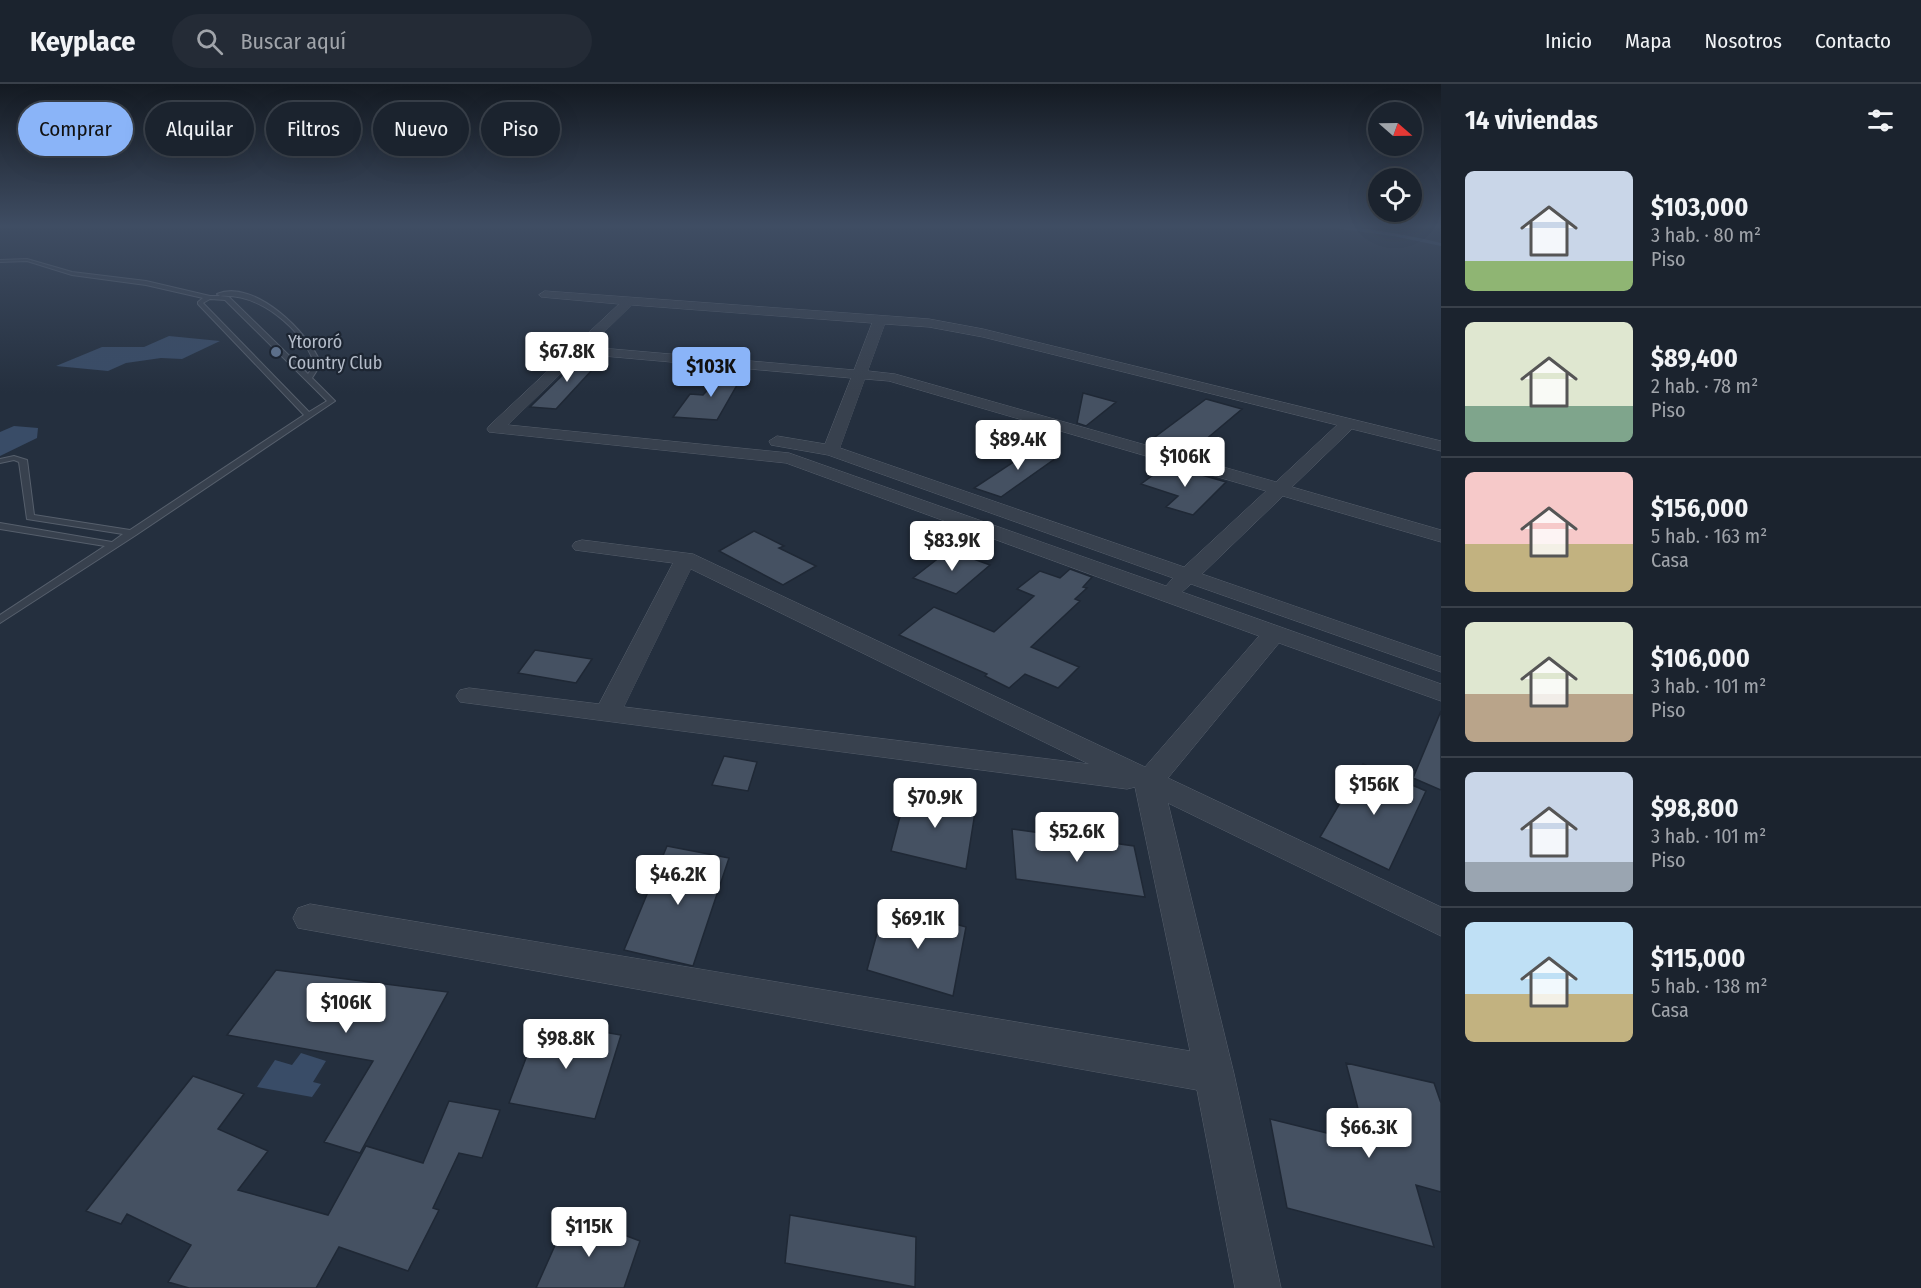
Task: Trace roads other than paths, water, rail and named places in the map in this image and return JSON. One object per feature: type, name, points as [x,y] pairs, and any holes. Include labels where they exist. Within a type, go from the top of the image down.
[{"type":"street","points":[[545,295],[929,323],[983,333],[1441,446]]},
{"type":"street","points":[[501,423],[629,301]]},
{"type":"street","points":[[831,450],[880,319]]},
{"type":"street","points":[[578,350],[860,373],[921,385],[1441,536]]},
{"type":"street","points":[[501,423],[781,442],[831,450],[1441,665]]},
{"type":"street","points":[[501,423],[789,458],[1441,693]]},
{"type":"street","points":[[1168,594],[1189,577],[1277,489],[1348,424]]},
{"type":"street","points":[[582,546],[686,558],[1441,922]]},
{"type":"street","points":[[608,713],[686,558]]},
{"type":"street","points":[[1148,782],[1274,633]]},
{"type":"street","points":[[470,696],[1148,782]]},
{"type":"street","points":[[1148,782],[1214,1074],[1258,1288]]},
{"type":"street","points":[[310,918],[1214,1074]]},
{"type":"lane","points":[[0,620],[331,401],[226,298],[126,281]]},
{"type":"lane","points":[[308,379],[318,364],[316,357],[290,324],[256,300],[242,295],[206,296],[200,303],[309,416]]},
{"type":"lane","points":[[0,461],[14,458],[23,460],[30,517],[133,533]]},
{"type":"lane","points":[[0,526],[114,545]]},
{"type":"water","points":[[169,336],[220,341],[182,359],[161,358],[126,363],[108,371],[56,366],[102,347],[144,347]]},
{"type":"water","points":[[14,426],[38,428],[37,438],[0,456],[0,432]]},
{"type":"water","points":[[301,1053],[326,1061],[313,1082],[321,1084],[312,1097],[257,1087],[275,1060],[292,1065]]},
{"type":"place","name":"Ytororó Country Club","points":[[276,352]]}]
